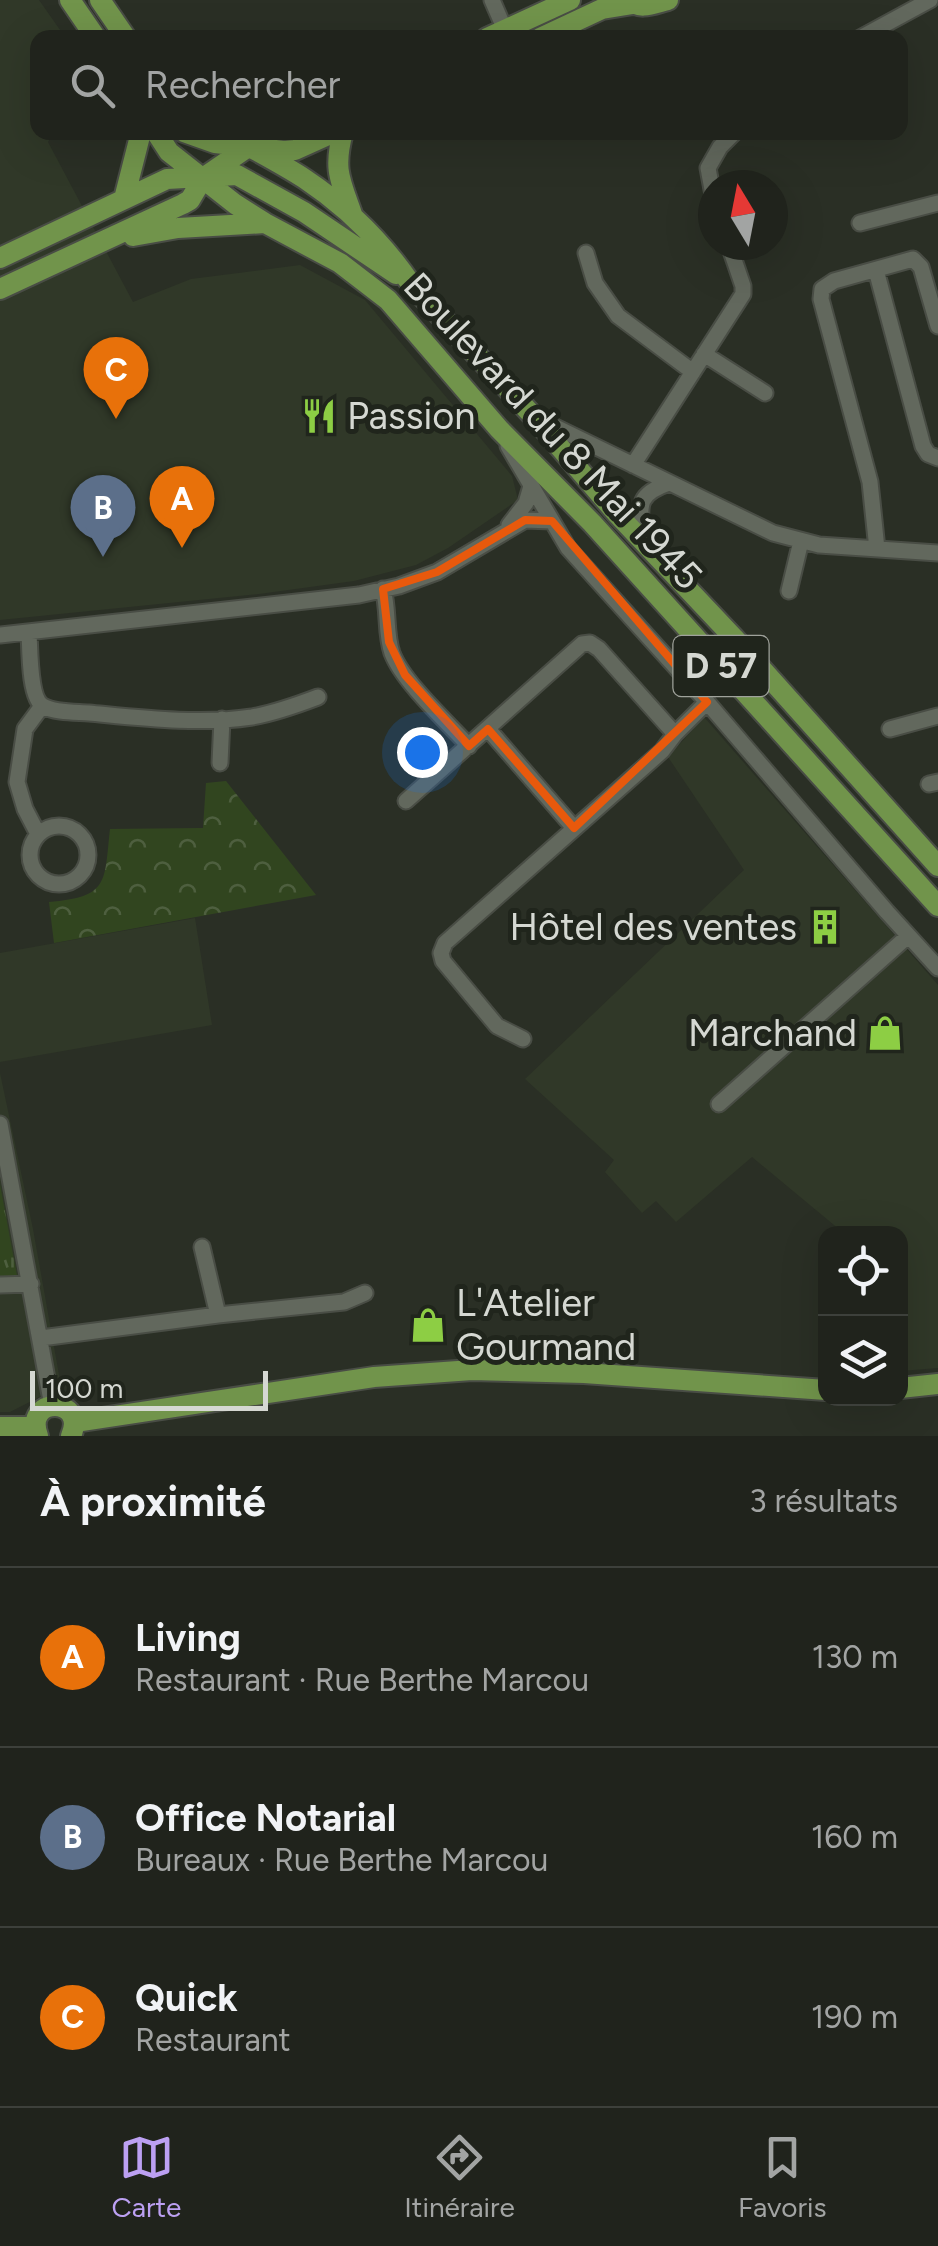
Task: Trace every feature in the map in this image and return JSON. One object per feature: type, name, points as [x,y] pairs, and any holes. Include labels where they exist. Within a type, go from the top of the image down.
[{"type":"main road","points":[[70,0],[91,30]]},
{"type":"main road","points":[[100,0],[121,30]]},
{"type":"main road","points":[[505,30],[570,0]]},
{"type":"main road","points":[[557,30],[602,9],[631,2],[640,6],[668,0]]},
{"type":"main road","points":[[124,199],[139,140]]},
{"type":"main road","name":"Boulevard du 8 Mai 1945","points":[[162,140],[170,152],[235,204],[340,264],[388,300],[499,430],[592,523],[938,906]]},
{"type":"main road","points":[[207,140],[294,150],[317,140]]},
{"type":"main road","name":"Boulevard du 8 Mai 1945","points":[[237,140],[305,179],[353,216],[394,260],[410,284],[938,866]]},
{"type":"main road","points":[[0,289],[190,200],[203,178],[259,140]]},
{"type":"main road","points":[[341,140],[337,171],[353,216]]},
{"type":"main road","points":[[104,242],[178,228],[265,223],[249,147]]},
{"type":"main road","points":[[0,258],[167,179],[237,175],[304,212],[410,284]]},
{"type":"main road","points":[[0,1427],[37,1431],[41,1411],[52,1406],[69,1411],[73,1429],[374,1377],[472,1370],[568,1372],[818,1389]]},
{"type":"main road","points":[[908,1387],[938,1384]]},
{"type":"street","points":[[492,0],[496,30]]},
{"type":"street","points":[[876,30],[935,1]]},
{"type":"street","points":[[708,170],[727,140]]},
{"type":"street","points":[[860,223],[938,204]]},
{"type":"street","points":[[586,253],[595,283],[618,316],[693,372]]},
{"type":"street","points":[[878,549],[870,482],[822,289],[913,259],[921,267],[938,326]]},
{"type":"street","points":[[632,465],[742,294],[734,260]]},
{"type":"street","points":[[876,270],[923,446],[928,454],[938,458]]},
{"type":"street","points":[[704,354],[765,393]]},
{"type":"street","points":[[533,416],[773,533],[819,545],[938,553]]},
{"type":"street","points":[[499,430],[568,548],[938,968]]},
{"type":"street","points":[[642,539],[640,512],[644,498],[651,490],[669,483]]},
{"type":"street","points":[[506,530],[526,502],[531,486]]},
{"type":"street","points":[[0,635],[359,595],[437,572],[525,520],[552,521]]},
{"type":"street","points":[[789,591],[801,541]]},
{"type":"street","points":[[383,589],[393,656],[405,675],[469,746]]},
{"type":"street","points":[[29,632],[35,696],[42,706],[65,712],[222,719],[285,709],[318,697]]},
{"type":"street","points":[[406,802],[582,644],[590,643],[599,649],[675,734]]},
{"type":"street","points":[[523,1040],[496,1026],[443,961],[445,943],[662,751],[707,702]]},
{"type":"street","points":[[38,834],[17,782],[25,729],[42,706]]},
{"type":"street","points":[[890,729],[938,716]]},
{"type":"street","points":[[220,763],[222,719]]},
{"type":"street","points":[[488,728],[574,828]]},
{"type":"street","points":[[719,1104],[908,936]]},
{"type":"street","points":[[0,1124],[52,1406]]},
{"type":"street","points":[[202,1247],[218,1315]]},
{"type":"street","points":[[0,1285],[31,1284]]},
{"type":"street","points":[[41,1338],[344,1302],[365,1293]]},
{"type":"highlighted area","points":[[525,520],[552,521],[707,702],[574,828],[488,729],[469,746],[405,675],[389,642],[383,589],[437,572]]},
{"type":"shaded area","points":[[0,0],[39,0],[60,30],[30,30],[30,140],[49,140],[133,302],[191,279],[300,265],[365,300],[512,476],[518,500],[416,565],[354,581],[0,620]]},
{"type":"shaded area","points":[[704,717],[938,985],[938,1368],[908,1370],[908,1226],[835,1226],[752,1157],[676,1222],[656,1201],[642,1213],[605,1172],[614,1160],[525,1079],[744,870],[668,757]]},
{"type":"shaded area","points":[[195,918],[212,1025],[0,1062],[0,953]]},
{"type":"shaded area","points":[[0,1073],[61,1386],[10,1412],[0,1412]]},
{"type":"green space","points":[[226,781],[316,895],[54,943],[49,902],[83,896],[100,884],[110,829],[203,828],[206,783]]},
{"type":"green space","points":[[0,1185],[17,1276],[0,1276]]},
{"type":"place","name":"Passion","points":[[319,416]]},
{"type":"place","name":"Quick","points":[[116,419]]},
{"type":"place","name":"Living","points":[[182,548]]},
{"type":"place","name":"Office Notarial","points":[[103,557]]},
{"type":"place","name":"Hôtel des ventes","points":[[825,927]]},
{"type":"place","name":"Marchand","points":[[885,1033]]},
{"type":"place","name":"L'Atelier Gourmand","points":[[428,1325]]}]
